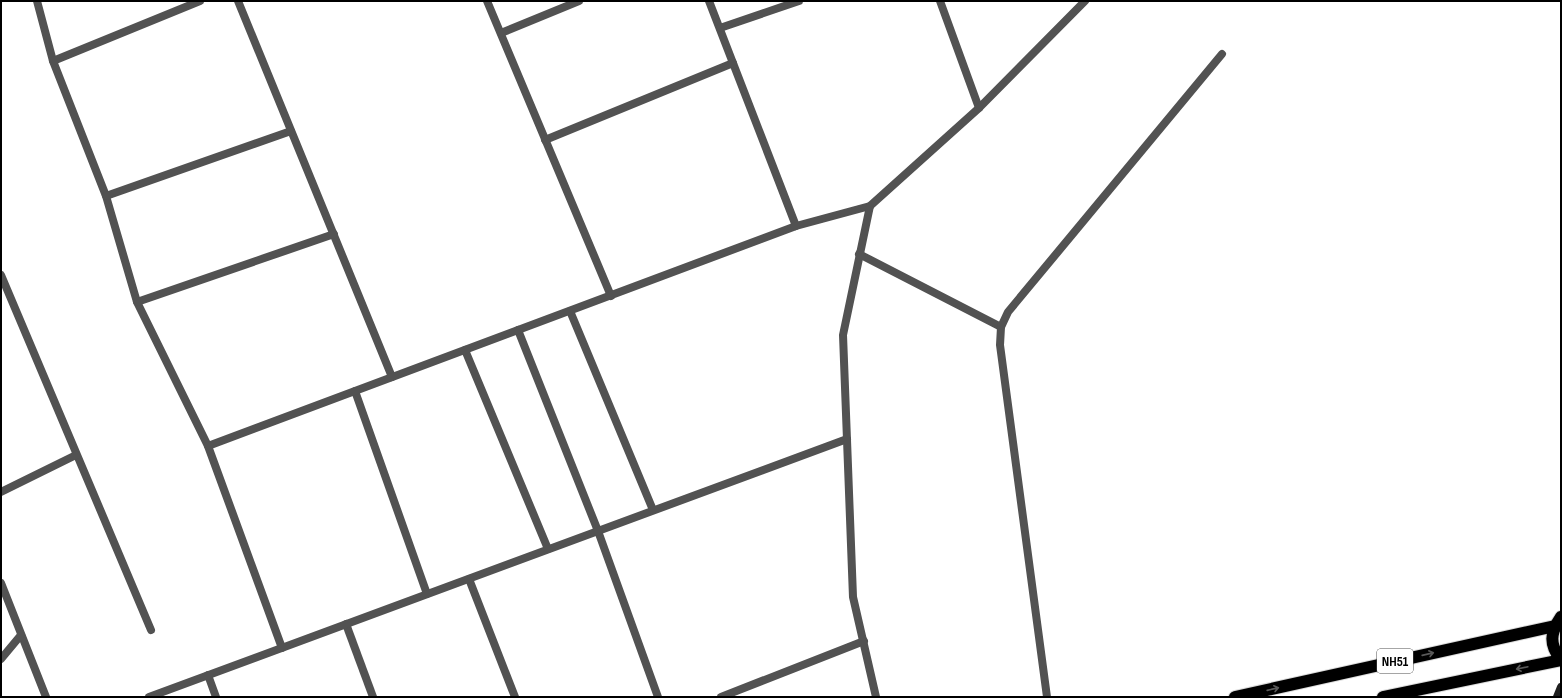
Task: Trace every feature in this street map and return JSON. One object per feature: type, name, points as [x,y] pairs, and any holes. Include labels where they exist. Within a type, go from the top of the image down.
[{"type":"highway","name":"NH51","points":[[1384,697],[1561,660],[1554,650],[1552,638],[1558,622]]},
{"type":"highway","name":"NH51","points":[[1235,697],[1558,622]]},
{"type":"street","points":[[37,1],[53,61],[106,196],[137,302],[208,446],[282,648]]},
{"type":"street","points":[[53,61],[200,1]]},
{"type":"street","points":[[238,1],[392,377]]},
{"type":"street","points":[[487,1],[610,296]]},
{"type":"street","points":[[501,33],[579,1]]},
{"type":"street","points":[[709,1],[796,226]]},
{"type":"street","points":[[720,28],[799,1]]},
{"type":"street","points":[[940,1],[978,108]]},
{"type":"street","points":[[208,446],[796,226],[870,206],[978,108],[1085,1]]},
{"type":"street","points":[[1047,697],[1000,345],[1001,327],[1008,312],[1222,54]]},
{"type":"street","points":[[545,140],[733,63]]},
{"type":"street","points":[[106,196],[291,131]]},
{"type":"street","points":[[870,206],[843,335],[853,597],[876,697]]},
{"type":"street","points":[[137,302],[334,234]]},
{"type":"street","points":[[859,254],[1001,327]]},
{"type":"street","points":[[1,276],[151,630]]},
{"type":"street","points":[[570,311],[653,510]]},
{"type":"street","points":[[518,330],[598,531],[658,697]]},
{"type":"street","points":[[465,350],[548,549]]},
{"type":"street","points":[[355,391],[428,594]]},
{"type":"street","points":[[149,697],[847,438]]},
{"type":"street","points":[[1,492],[76,455]]},
{"type":"street","points":[[469,579],[515,697]]},
{"type":"street","points":[[1,583],[46,697]]},
{"type":"street","points":[[346,624],[372,697]]},
{"type":"street","points":[[1,659],[21,635]]},
{"type":"street","points":[[721,697],[864,641]]},
{"type":"street","points":[[208,675],[216,697]]},
{"type":"street","points":[[1556,697],[1561,687]]}]
